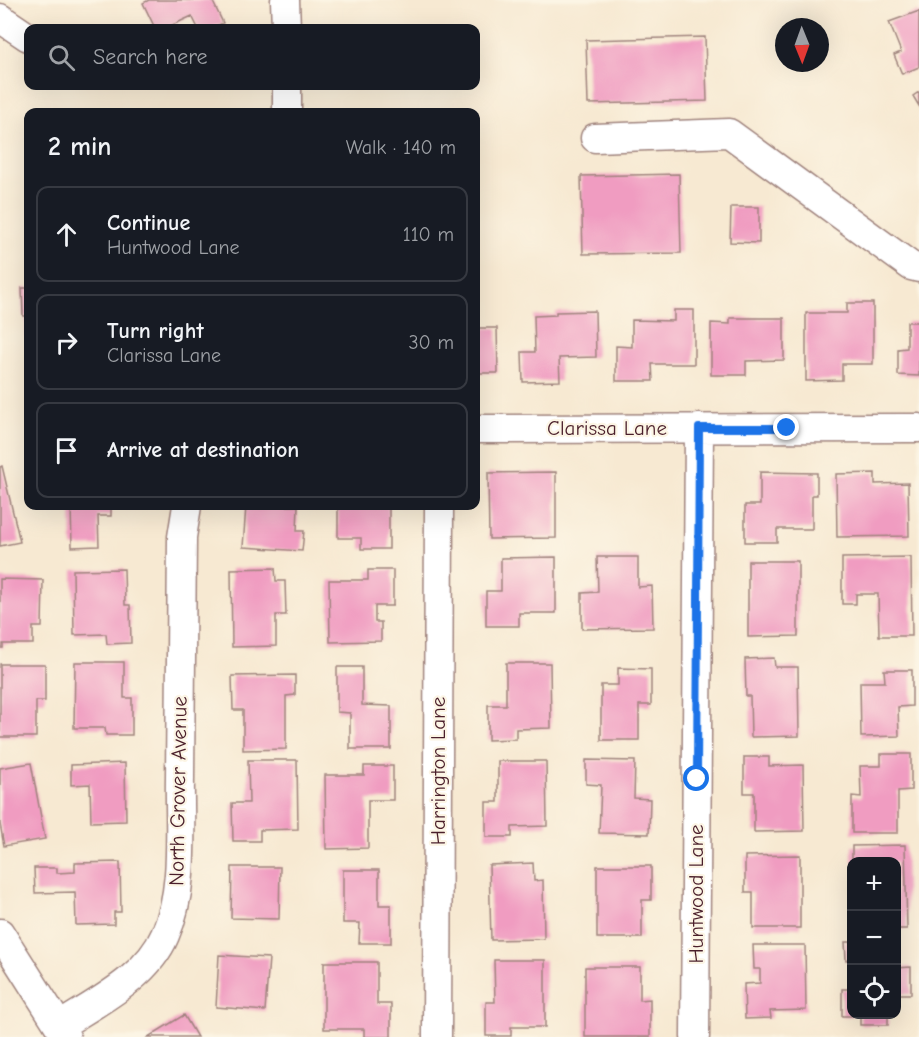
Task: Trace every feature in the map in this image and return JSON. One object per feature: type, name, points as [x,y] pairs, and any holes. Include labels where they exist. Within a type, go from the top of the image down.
[{"type":"street","points":[[285,0],[286,24]]},
{"type":"street","points":[[0,18],[24,34]]},
{"type":"street","points":[[287,90],[287,108]]},
{"type":"street","points":[[596,138],[729,133],[911,266],[919,268]]},
{"type":"street","name":"Huntwood Lane","points":[[695,1037],[699,428]]},
{"type":"street","name":"Clarissa Lane","points":[[480,429],[919,428]]},
{"type":"street","name":"North Grover Avenue","points":[[63,1031],[120,988],[146,962],[165,937],[176,903],[179,848],[182,537],[186,510]]},
{"type":"street","name":"Harrington Lane","points":[[437,1037],[439,510]]},
{"type":"street","points":[[0,933],[63,1031]]},
{"type":"building","points":[[149,0],[212,0],[223,23],[196,24],[192,16],[175,24],[153,24],[143,3]]},
{"type":"building","points":[[919,11],[919,67],[902,74],[894,55],[901,52],[889,22]]},
{"type":"building","points":[[705,37],[707,101],[588,104],[586,40]]},
{"type":"building","points":[[919,92],[919,106],[913,96]]},
{"type":"building","points":[[679,174],[681,253],[583,254],[581,176]]},
{"type":"building","points":[[731,207],[759,207],[759,243],[730,242]]},
{"type":"building","points":[[22,288],[24,288],[24,316]]},
{"type":"building","points":[[847,303],[873,303],[873,364],[842,364],[842,380],[806,381],[806,313],[847,313]]},
{"type":"building","points":[[674,310],[694,310],[694,364],[652,364],[653,381],[616,381],[616,346],[632,347],[632,320],[674,321]]},
{"type":"building","points":[[595,311],[596,357],[559,358],[560,381],[523,382],[522,352],[535,352],[534,316],[556,315],[556,312]]},
{"type":"building","points":[[730,318],[784,318],[784,360],[746,361],[746,375],[711,375],[711,323],[730,324]]},
{"type":"building","points":[[907,322],[919,322],[919,376],[898,375],[898,349],[907,348]]},
{"type":"building","points":[[480,328],[497,328],[498,373],[480,373]]},
{"type":"building","points":[[2,466],[20,542],[0,546],[0,467]]},
{"type":"building","points":[[556,472],[556,538],[489,539],[488,473]]},
{"type":"building","points":[[760,472],[817,473],[817,495],[812,495],[812,529],[777,529],[777,542],[745,542],[745,505],[760,505]]},
{"type":"building","points":[[875,473],[875,484],[908,483],[909,536],[837,537],[836,474]]},
{"type":"building","points":[[71,510],[111,510],[111,516],[98,516],[99,546],[72,547]]},
{"type":"building","points":[[246,510],[298,510],[297,531],[304,531],[302,551],[243,547]]},
{"type":"building","points":[[338,510],[389,510],[389,549],[361,549],[361,538],[338,538]]},
{"type":"building","points":[[556,557],[556,613],[519,613],[519,626],[486,626],[486,591],[501,591],[501,558]]},
{"type":"building","points":[[597,557],[638,557],[638,587],[652,586],[653,628],[582,629],[582,593],[598,592]]},
{"type":"building","points":[[911,557],[912,636],[879,636],[878,594],[856,594],[856,604],[842,604],[842,558]]},
{"type":"building","points":[[748,561],[798,561],[798,636],[748,637]]},
{"type":"building","points":[[275,568],[276,581],[285,581],[286,615],[276,615],[276,646],[232,647],[231,569]]},
{"type":"building","points":[[124,569],[125,605],[130,605],[131,643],[107,644],[106,634],[74,635],[73,570]]},
{"type":"building","points":[[368,570],[393,570],[393,606],[375,606],[375,622],[381,622],[381,641],[330,642],[329,580],[368,580]]},
{"type":"building","points":[[0,579],[43,580],[42,627],[33,627],[33,644],[3,644],[3,648],[0,648]]},
{"type":"building","points":[[774,658],[775,667],[798,667],[799,736],[751,737],[750,696],[746,696],[745,659]]},
{"type":"building","points":[[75,662],[124,662],[124,698],[132,698],[132,735],[106,735],[105,728],[74,728]]},
{"type":"building","points":[[506,663],[550,663],[551,728],[516,729],[516,739],[488,740],[488,705],[506,705]]},
{"type":"building","points":[[0,664],[45,664],[45,701],[36,701],[36,737],[0,737]]},
{"type":"building","points":[[337,667],[362,667],[362,705],[391,706],[391,749],[350,749],[350,713],[337,712]]},
{"type":"building","points":[[618,668],[651,669],[651,705],[639,705],[639,740],[601,740],[601,685],[618,685]]},
{"type":"building","points":[[884,670],[912,670],[912,706],[898,707],[899,736],[861,737],[860,682],[885,682]]},
{"type":"building","points":[[295,675],[295,695],[286,696],[286,749],[243,750],[243,710],[233,710],[232,676]]},
{"type":"building","points":[[881,754],[911,754],[911,790],[898,791],[898,833],[852,833],[852,796],[861,797],[860,766],[881,766]]},
{"type":"building","points":[[744,757],[769,757],[769,766],[803,765],[804,831],[754,832],[754,793],[744,793]]},
{"type":"building","points":[[248,760],[297,760],[298,829],[260,830],[260,841],[233,841],[232,803],[249,803]]},
{"type":"building","points":[[586,760],[635,761],[634,798],[650,799],[649,834],[599,833],[601,785],[586,784]]},
{"type":"building","points":[[498,761],[546,761],[547,826],[512,827],[512,837],[486,837],[486,802],[498,802]]},
{"type":"building","points":[[31,763],[45,839],[4,846],[0,824],[0,768]]},
{"type":"building","points":[[125,763],[126,821],[91,822],[90,784],[71,785],[71,765]]},
{"type":"building","points":[[364,766],[393,766],[393,800],[368,800],[368,848],[326,849],[325,775],[364,775]]},
{"type":"building","points":[[905,845],[907,929],[901,929],[901,857],[852,857],[852,846]]},
{"type":"building","points":[[800,855],[800,928],[753,928],[753,892],[745,892],[745,856]]},
{"type":"building","points":[[120,862],[121,912],[114,912],[114,924],[76,925],[75,892],[35,893],[34,868],[57,868],[57,873],[75,872],[75,863]]},
{"type":"building","points":[[533,863],[534,881],[543,880],[544,939],[491,940],[489,865]]},
{"type":"building","points":[[597,866],[651,866],[651,900],[642,900],[642,938],[597,938]]},
{"type":"building","points":[[232,867],[280,867],[279,919],[231,918]]},
{"type":"building","points":[[343,870],[379,870],[379,905],[391,905],[391,943],[359,943],[360,923],[343,923]]},
{"type":"building","points":[[845,942],[847,942],[847,960]]},
{"type":"building","points":[[753,945],[805,945],[806,1010],[770,1011],[771,1018],[745,1019],[744,984],[760,983],[760,969],[754,969]]},
{"type":"building","points":[[219,955],[269,958],[265,1011],[216,1007]]},
{"type":"building","points":[[494,960],[545,960],[545,1027],[511,1027],[511,1036],[486,1036],[486,1002],[495,1002]]},
{"type":"building","points":[[324,962],[377,962],[377,1004],[391,1004],[391,1037],[364,1037],[364,1029],[324,1029]]},
{"type":"building","points":[[585,967],[640,967],[640,1000],[650,999],[650,1037],[585,1037]]},
{"type":"building","points":[[911,967],[911,994],[901,994],[901,968]]},
{"type":"building","points":[[842,989],[847,989],[847,1016],[842,1016]]},
{"type":"building","points":[[184,1015],[197,1037],[148,1037]]},
{"type":"building","points":[[860,1019],[888,1019],[888,1025],[860,1025]]},
{"type":"route","points":[[697,779],[699,428],[787,428]]}]
